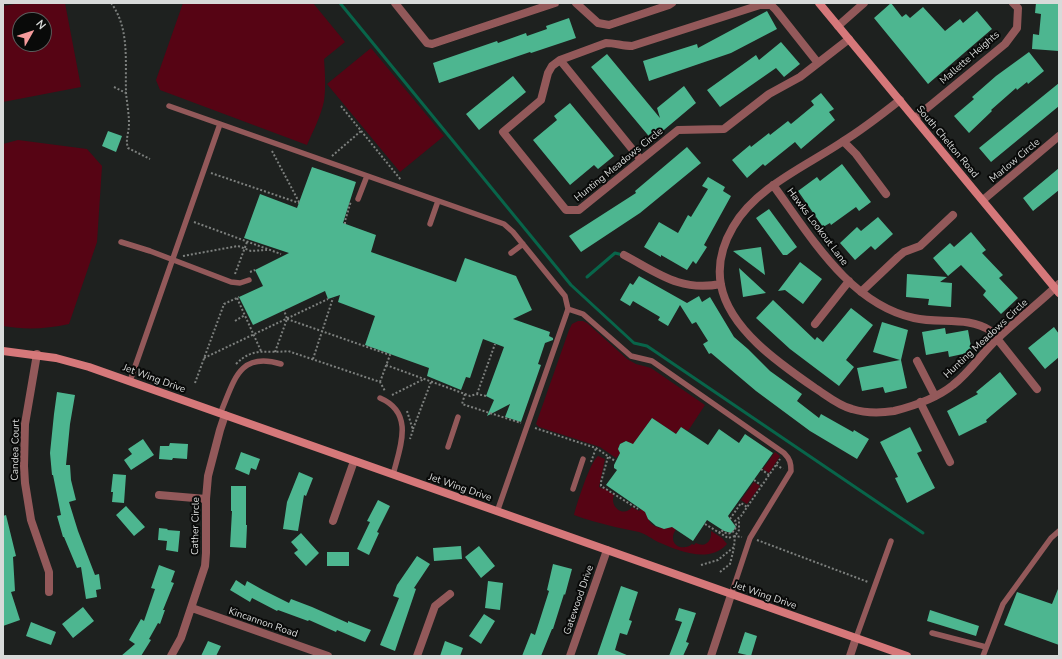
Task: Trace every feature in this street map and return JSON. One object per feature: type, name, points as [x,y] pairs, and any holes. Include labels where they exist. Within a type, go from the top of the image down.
[{"type":"main road","name":"South Chelton Road","points":[[820,3],[1058,288]]},
{"type":"main road","name":"Jet Wing Drive","points":[[3,351],[37,354],[75,362],[907,656]]},
{"type":"street","points":[[395,3],[427,43],[432,44],[555,3]]},
{"type":"street","points":[[576,3],[598,23],[609,25],[672,3]]},
{"type":"street","points":[[838,26],[864,3]]},
{"type":"street","name":"Mallette Heights","points":[[915,118],[1005,44],[1017,28],[1018,8],[1013,3]]},
{"type":"street","points":[[641,160],[560,60],[606,44],[614,43],[623,46],[632,46],[765,4],[776,10],[818,63]]},
{"type":"street","name":"Hunting Meadows Circle","points":[[560,60],[552,66],[548,73],[541,100],[503,132],[566,210],[579,210],[678,130],[724,129],[769,94],[800,77],[849,39]]},
{"type":"street","name":"Hunting Meadows Circle","points":[[900,100],[844,142],[774,185],[755,200],[734,225],[721,254],[720,284],[731,311],[751,337],[767,352],[798,376],[850,409],[863,412],[893,411],[935,396],[952,385],[997,339],[1058,288]]},
{"type":"street","name":"Marlow Circle","points":[[983,200],[1059,136]]},
{"type":"street","points":[[844,142],[856,154],[886,194]]},
{"type":"street","name":"Hawks Lookout Lane","points":[[774,185],[833,266],[861,292],[878,304],[914,318],[977,324],[991,331],[1037,389]]},
{"type":"street","points":[[861,292],[898,257],[904,252],[920,246],[953,215]]},
{"type":"street","points":[[624,255],[673,281],[685,285],[698,286],[720,284]]},
{"type":"street","points":[[815,324],[848,281]]},
{"type":"street","name":"Candea Court","points":[[37,354],[25,424],[24,466],[31,520],[49,572],[49,592]]},
{"type":"street","points":[[917,361],[935,396]]},
{"type":"street","points":[[920,402],[950,462]]},
{"type":"street","name":"Cather Circle","points":[[171,656],[181,638],[192,608],[206,560],[206,499],[208,476],[223,415]]},
{"type":"street","points":[[333,522],[354,461]]},
{"type":"street","points":[[159,495],[206,499]]},
{"type":"street","name":"Gatewood Drive","points":[[570,656],[607,550]]},
{"type":"street","points":[[417,656],[436,606],[450,594]]},
{"type":"street","points":[[711,656],[731,595]]},
{"type":"street","name":"Kincannon Road","points":[[192,608],[328,656]]},
{"type":"street","points":[[850,656],[856,638]]},
{"type":"lane","points":[[169,106],[504,224],[523,244],[565,296],[568,309],[497,512]]},
{"type":"lane","points":[[130,381],[220,124]]},
{"type":"lane","points":[[358,199],[367,176]]},
{"type":"lane","points":[[430,224],[438,201]]},
{"type":"lane","points":[[121,242],[150,251],[231,282],[240,283],[249,280]]},
{"type":"lane","points":[[511,253],[523,244]]},
{"type":"lane","points":[[568,309],[583,314],[631,356],[652,361],[789,458],[791,463],[791,471],[750,538],[731,595]]},
{"type":"lane","points":[[223,415],[233,383],[246,365],[257,360],[271,361],[281,364]]},
{"type":"lane","points":[[380,398],[386,400],[396,409],[402,423],[402,439],[393,475]]},
{"type":"lane","points":[[448,447],[458,417]]},
{"type":"lane","points":[[573,489],[583,458]]},
{"type":"lane","points":[[983,656],[1003,604],[1051,538],[1059,531]]},
{"type":"lane","points":[[856,638],[891,541]]},
{"type":"lane","points":[[932,633],[986,647]]},
{"type":"path","points":[[111,3],[121,20],[125,38],[126,93],[129,124],[126,142],[128,148],[150,159]]},
{"type":"path","points":[[114,87],[126,93]]},
{"type":"path","points":[[342,106],[403,182],[401,188]]},
{"type":"path","points":[[329,162],[332,156],[361,131]]},
{"type":"path","points":[[213,166],[211,173],[299,203],[267,141]]},
{"type":"path","points":[[196,215],[194,222],[281,254]]},
{"type":"path","points":[[240,274],[235,274],[247,242]]},
{"type":"path","points":[[183,256],[238,246],[251,252],[268,249]]},
{"type":"path","points":[[183,256],[185,249]]},
{"type":"path","points":[[183,256],[190,258]]},
{"type":"path","points":[[248,273],[255,270]]},
{"type":"path","points":[[195,383],[224,304],[238,298],[262,351]]},
{"type":"path","points":[[313,360],[333,298]]},
{"type":"path","points":[[204,358],[328,300]]},
{"type":"path","points":[[275,353],[287,319],[284,310]]},
{"type":"path","points":[[235,321],[245,315]]},
{"type":"path","points":[[287,319],[390,355],[380,382]]},
{"type":"path","points":[[477,394],[495,344]]},
{"type":"path","points":[[234,366],[248,354],[262,351],[275,353],[288,351],[380,382],[385,392],[395,398]]},
{"type":"path","points":[[386,365],[470,396],[477,394],[486,396]]},
{"type":"path","points":[[392,395],[424,379]]},
{"type":"path","points":[[409,444],[431,382]]},
{"type":"path","points":[[465,394],[462,404],[596,448],[615,461]]},
{"type":"path","points":[[406,409],[413,430]]},
{"type":"path","points":[[719,533],[721,530],[728,534],[733,532],[736,528],[735,521],[739,519],[784,453]]},
{"type":"path","points":[[608,457],[601,486],[638,509]]},
{"type":"path","points":[[776,464],[784,470]]},
{"type":"path","points":[[761,469],[769,475]]},
{"type":"path","points":[[754,480],[761,485]]},
{"type":"path","points":[[730,519],[741,503],[747,507]]},
{"type":"path","points":[[720,572],[730,564],[735,536],[739,530],[739,519]]},
{"type":"path","points":[[705,524],[728,538],[735,536],[759,540],[875,585]]},
{"type":"path","points":[[701,564],[723,557],[734,547]]},
{"type":"shaded area","points":[[22,3],[65,3],[81,87],[3,102],[3,6]]},
{"type":"shaded area","points":[[183,3],[313,3],[345,42],[324,59],[325,86],[323,107],[307,145],[160,90],[156,80]]},
{"type":"shaded area","points":[[371,48],[444,136],[400,172],[327,84]]},
{"type":"shaded area","points":[[18,140],[87,149],[102,166],[97,242],[69,324],[36,328],[3,326],[3,144]]},
{"type":"shaded area","points":[[578,321],[587,323],[627,359],[636,364],[651,368],[705,405],[688,431],[681,427],[676,434],[652,418],[633,445],[626,441],[620,444],[618,449],[621,453],[616,458],[600,447],[539,427],[536,424],[569,330],[572,324]]},
{"type":"shaded area","points":[[775,452],[780,456],[769,473],[763,469]]},
{"type":"shaded area","points":[[598,456],[605,459],[599,487],[604,488],[614,495],[613,499],[615,507],[618,510],[625,511],[632,507],[639,511],[646,502],[647,516],[653,525],[665,528],[678,525],[673,541],[680,547],[686,547],[692,544],[694,545],[696,543],[703,545],[708,543],[711,531],[722,538],[727,544],[720,550],[712,553],[703,555],[694,554],[684,552],[658,542],[639,532],[615,527],[574,515],[591,466]]},
{"type":"shaded area","points":[[754,482],[760,486],[747,504],[741,500]]},
{"type":"building","points":[[891,3],[902,17],[906,14],[910,18],[923,7],[945,31],[960,19],[963,23],[977,11],[992,29],[928,84],[874,18]]},
{"type":"building","points":[[1036,3],[1059,3],[1059,51],[1032,49],[1033,34],[1039,35],[1041,14],[1035,13]]},
{"type":"building","points":[[767,11],[777,29],[731,53],[649,81],[643,61],[697,44],[698,48]]},
{"type":"building","points":[[569,18],[576,38],[439,83],[433,63],[497,41],[498,43],[526,33],[527,36],[547,29],[546,26]]},
{"type":"building","points":[[781,42],[800,64],[784,77],[776,68],[720,107],[707,90],[756,55],[759,60]]},
{"type":"building","points":[[1029,52],[1044,71],[1028,84],[1027,82],[1017,90],[1016,88],[991,110],[992,111],[969,133],[954,116],[974,99],[972,97],[996,76]]},
{"type":"building","points":[[607,54],[660,118],[657,108],[684,86],[696,103],[652,140],[591,67]]},
{"type":"building","points":[[513,76],[526,92],[479,130],[466,114]]},
{"type":"building","points":[[1059,83],[1059,106],[991,162],[979,148]]},
{"type":"building","points":[[821,93],[834,109],[829,112],[835,120],[801,149],[795,142],[765,166],[763,164],[747,178],[732,160],[750,145],[751,147],[788,121],[791,124],[814,105],[811,101]]},
{"type":"building","points":[[570,103],[614,156],[598,169],[594,165],[570,185],[533,140],[557,120],[554,116]]},
{"type":"building","points":[[108,131],[122,136],[116,152],[102,146]]},
{"type":"building","points":[[687,147],[701,163],[640,213],[581,252],[569,236],[636,193],[635,191]]},
{"type":"building","points":[[842,164],[871,202],[859,211],[856,207],[831,225],[830,223],[823,227],[798,191],[817,177],[820,181]]},
{"type":"building","points":[[312,167],[356,182],[343,223],[376,235],[371,252],[456,282],[465,258],[516,276],[532,310],[513,319],[550,332],[549,336],[553,338],[553,340],[545,343],[538,364],[541,365],[521,422],[505,417],[510,404],[487,416],[494,400],[486,396],[504,347],[483,339],[470,378],[466,377],[461,390],[427,376],[429,368],[365,345],[375,316],[338,302],[340,295],[328,299],[325,291],[253,325],[239,297],[263,286],[255,270],[289,253],[244,238],[260,194],[297,208]]},
{"type":"building","points":[[1059,168],[1059,190],[1033,211],[1023,198]]},
{"type":"building","points":[[708,177],[725,187],[723,191],[731,196],[704,245],[707,247],[696,264],[693,261],[687,270],[644,247],[659,222],[678,233],[688,215],[691,217],[708,189],[702,186]]},
{"type":"building","points":[[769,209],[797,247],[787,255],[783,255],[756,218]]},
{"type":"building","points":[[878,217],[893,234],[875,250],[871,246],[855,260],[840,243],[857,227],[861,231]]},
{"type":"building","points":[[971,232],[986,250],[982,253],[1003,275],[999,278],[1018,298],[1001,314],[983,295],[986,291],[961,265],[948,276],[933,258],[950,243],[954,247]]},
{"type":"building","points":[[761,247],[765,275],[733,251]]},
{"type":"building","points":[[800,262],[822,279],[803,304],[785,290],[778,291]]},
{"type":"building","points":[[739,268],[766,293],[743,297]]},
{"type":"building","points":[[907,274],[947,277],[940,282],[952,283],[951,307],[928,305],[929,299],[906,297]]},
{"type":"building","points":[[639,276],[687,303],[699,296],[702,302],[710,297],[734,337],[770,371],[802,394],[797,401],[819,418],[821,414],[869,439],[857,459],[810,431],[756,391],[711,353],[709,354],[703,344],[708,341],[696,322],[692,324],[680,305],[668,326],[658,320],[660,317],[633,301],[630,306],[620,300],[630,283],[633,285]]},
{"type":"building","points":[[773,300],[815,340],[817,337],[823,342],[851,308],[873,325],[846,360],[854,367],[839,386],[790,349],[756,318]]},
{"type":"building","points":[[882,322],[908,330],[901,360],[907,388],[885,393],[883,387],[862,391],[857,368],[900,360],[873,352]]},
{"type":"building","points":[[1054,327],[1059,334],[1059,357],[1045,369],[1028,348]]},
{"type":"building","points":[[945,328],[946,334],[968,330],[972,352],[949,357],[948,351],[926,355],[922,332]]},
{"type":"building","points":[[1000,372],[1017,394],[986,420],[987,422],[959,436],[947,411],[978,394],[976,392]]},
{"type":"building","points":[[57,392],[75,395],[70,424],[66,465],[70,465],[71,480],[76,500],[69,502],[78,531],[95,575],[99,574],[101,589],[96,590],[97,597],[86,599],[81,567],[77,568],[63,537],[57,516],[61,515],[52,475],[50,453]]},
{"type":"building","points":[[652,418],[676,434],[681,427],[708,445],[719,429],[739,443],[745,434],[773,453],[728,516],[736,527],[731,533],[724,531],[707,520],[693,541],[672,527],[664,529],[656,526],[648,519],[645,512],[606,485],[617,470],[614,468],[614,465],[620,453],[618,449],[620,444],[626,441],[633,444]]},
{"type":"building","points":[[910,427],[922,451],[917,453],[935,488],[907,503],[895,478],[898,477],[880,442]]},
{"type":"building","points":[[143,439],[154,455],[131,470],[124,460],[132,454],[128,449]]},
{"type":"building","points":[[170,443],[188,444],[187,459],[159,459],[160,446],[169,446]]},
{"type":"building","points":[[241,452],[260,459],[256,470],[251,468],[249,475],[235,469]]},
{"type":"building","points":[[299,472],[313,478],[306,496],[304,495],[298,531],[283,529],[287,502]]},
{"type":"building","points":[[113,474],[126,475],[124,503],[112,502],[113,492],[111,492]]},
{"type":"building","points":[[231,486],[246,486],[246,548],[230,547],[232,511]]},
{"type":"building","points":[[378,500],[390,506],[377,532],[379,533],[369,555],[357,549],[370,522],[367,521]]},
{"type":"building","points":[[126,506],[145,527],[134,536],[116,515]]},
{"type":"building","points":[[6,515],[16,556],[13,557],[15,591],[11,592],[20,620],[3,626],[3,516]]},
{"type":"building","points":[[159,528],[180,531],[178,552],[166,550],[167,541],[158,540]]},
{"type":"building","points":[[301,533],[319,553],[306,566],[294,553],[298,550],[291,542]]},
{"type":"building","points":[[461,546],[462,559],[434,561],[433,548]]},
{"type":"building","points":[[479,546],[495,566],[481,578],[465,557]]},
{"type":"building","points":[[327,552],[349,552],[349,566],[327,566]]},
{"type":"building","points":[[417,556],[430,564],[414,588],[416,589],[395,651],[380,645],[399,598],[393,596],[397,585]]},
{"type":"building","points":[[553,564],[572,569],[565,595],[564,594],[553,629],[541,656],[522,656],[531,633],[535,635],[549,591],[547,590]]},
{"type":"building","points":[[159,565],[175,571],[171,582],[174,583],[163,610],[165,610],[160,624],[158,623],[149,639],[151,640],[141,656],[121,656],[135,644],[129,640],[141,619],[144,621],[155,589],[151,588]]},
{"type":"building","points":[[236,580],[245,586],[247,581],[289,603],[291,599],[348,623],[348,621],[371,630],[365,642],[337,630],[336,632],[309,620],[308,621],[278,610],[277,611],[252,598],[250,602],[230,590]]},
{"type":"building","points":[[488,581],[503,583],[500,610],[485,608]]},
{"type":"building","points":[[621,586],[638,592],[629,620],[632,621],[627,635],[620,633],[615,650],[629,656],[597,656]]},
{"type":"building","points":[[1058,589],[1059,645],[1004,625],[1017,592],[1052,604]]},
{"type":"building","points":[[83,607],[94,621],[73,638],[62,624]]},
{"type":"building","points":[[679,608],[696,613],[686,642],[689,643],[683,656],[669,656],[682,622],[675,620]]},
{"type":"building","points":[[930,610],[979,626],[976,636],[927,621]]},
{"type":"building","points":[[484,614],[495,621],[481,644],[469,636]]},
{"type":"building","points":[[31,622],[56,632],[51,645],[26,636]]},
{"type":"building","points":[[745,632],[757,636],[751,656],[738,653]]},
{"type":"building","points":[[208,641],[221,646],[216,656],[201,656]]},
{"type":"building","points":[[445,641],[463,648],[460,656],[440,656]]},
{"type":"waterway","points":[[340,3],[571,285],[634,343],[647,346],[923,533]]},
{"type":"waterway","points":[[587,277],[615,253],[623,255]]}]
